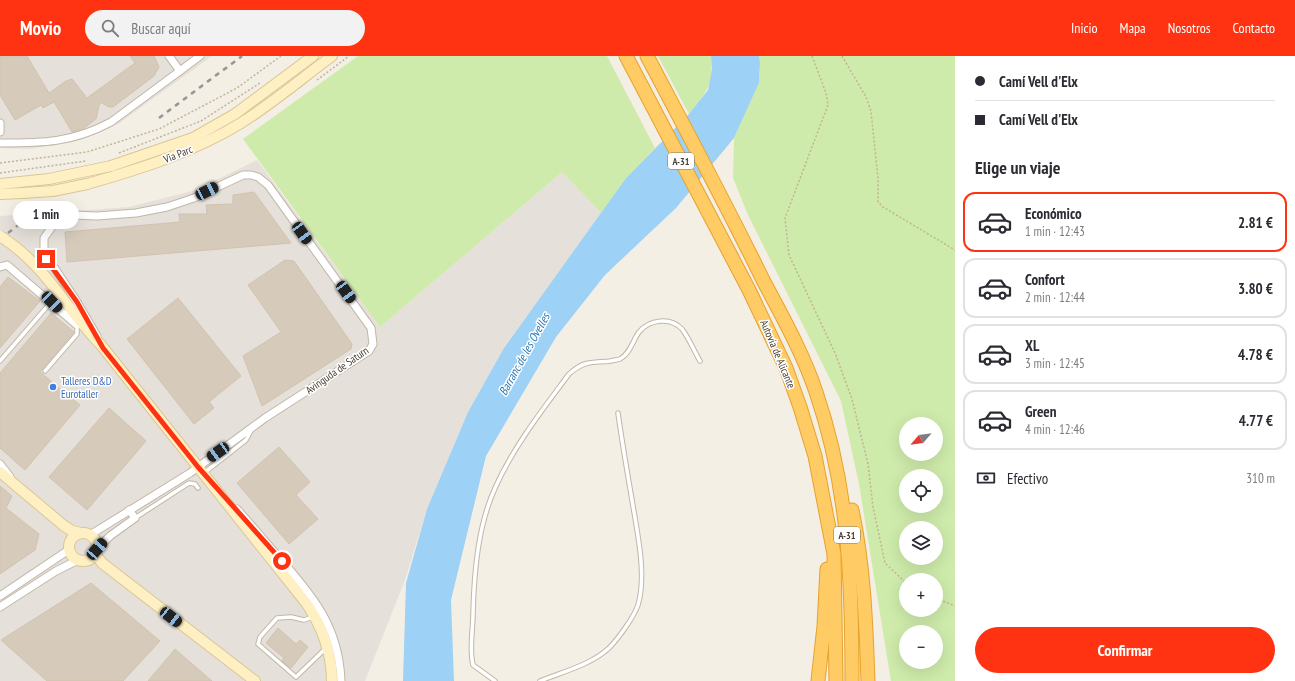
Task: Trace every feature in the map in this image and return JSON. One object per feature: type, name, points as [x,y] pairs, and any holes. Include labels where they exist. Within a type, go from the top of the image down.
[{"type":"highway","name":"Autovía de Alicante","points":[[626,56],[749,290],[786,368],[815,456],[834,554],[836,681]]},
{"type":"highway","name":"Autovía de Alicante","points":[[646,56],[717,190],[800,354],[816,393],[834,458],[847,530],[852,598],[852,681]]},
{"type":"highway","points":[[816,393],[830,418],[843,466],[858,538],[865,604],[868,681]]},
{"type":"highway","points":[[818,681],[826,599],[826,572],[834,554]]},
{"type":"main road","name":"Via Parc","points":[[0,184],[49,179],[111,166],[199,134],[235,114],[313,56]]},
{"type":"main road","name":"Via Parc","points":[[0,194],[53,191],[87,184],[138,170],[196,146],[242,122],[332,56]]},
{"type":"main road","points":[[0,236],[20,250],[48,278],[79,323],[101,344],[315,616],[328,647],[332,681]]},
{"type":"main road","points":[[0,472],[63,525],[72,531],[86,534],[96,541],[94,554]]},
{"type":"main road","points":[[86,534],[72,539],[70,549],[71,553],[78,560],[94,554]]},
{"type":"main road","points":[[94,554],[102,563],[254,681]]},
{"type":"street","points":[[169,56],[180,71]]},
{"type":"street","points":[[0,143],[57,142],[96,130],[111,122],[200,56]]},
{"type":"street","points":[[0,123],[0,132]]},
{"type":"street","name":"Avinguda de Saturn","points":[[86,534],[200,470],[252,427],[369,351],[373,344],[371,328],[268,185],[258,177],[251,174],[243,175],[194,198],[167,206],[136,213],[97,216],[72,215],[62,217],[46,233],[43,246],[46,259],[77,302],[101,344]]},
{"type":"street","points":[[0,267],[7,266],[52,302],[71,322],[79,323]]},
{"type":"street","points":[[0,464],[14,484]]},
{"type":"street","points":[[200,470],[238,510],[311,595],[326,618],[335,640],[341,681]]},
{"type":"street","points":[[94,554],[110,536],[135,518],[129,510]]},
{"type":"street","points":[[0,596],[70,549]]},
{"type":"street","points":[[0,607],[56,571],[78,560]]},
{"type":"lane","points":[[0,361],[52,302]]},
{"type":"lane","points":[[496,681],[473,665],[471,652],[474,599],[480,540],[490,499],[510,460],[569,374],[579,365],[592,361],[619,360],[627,353],[638,333],[646,324],[659,320],[671,323],[681,328],[700,361]]},
{"type":"lane","points":[[45,371],[77,334],[79,323]]},
{"type":"lane","points":[[540,681],[593,659],[603,652],[621,633],[638,607],[641,590],[641,569],[637,528],[618,412]]},
{"type":"lane","points":[[135,518],[189,483],[196,484],[198,488]]},
{"type":"lane","points":[[315,616],[304,620],[291,617],[276,618],[260,637],[258,644],[296,677],[328,647]]},
{"type":"path","points":[[0,163],[87,152],[159,129],[237,88],[281,56]]},
{"type":"path","points":[[812,56],[826,93],[828,105],[785,218],[789,255],[835,353],[852,399],[868,464],[873,507],[886,563],[899,576]]},
{"type":"path","points":[[842,56],[866,97],[871,112],[875,164],[878,179],[878,202],[883,207],[955,250]]},
{"type":"path","points":[[118,153],[201,121],[265,80]]},
{"type":"path","points":[[0,173],[88,161]]},
{"type":"path","points":[[943,601],[955,606]]},
{"type":"shaded area","points":[[0,56],[212,56],[118,124],[80,140],[30,149],[0,148]]},
{"type":"shaded area","points":[[257,160],[380,327],[562,172],[601,213],[504,348],[468,412],[427,509],[405,580],[365,681],[0,681],[0,216],[129,207],[196,190]]},
{"type":"green space","points":[[358,56],[607,56],[655,148],[626,178],[601,213],[562,172],[380,327],[243,139]]},
{"type":"green space","points":[[658,56],[711,56],[712,66],[708,88],[689,114]]},
{"type":"green space","points":[[759,56],[955,56],[955,681],[891,681],[859,484],[841,401],[748,215],[733,178],[734,138],[759,83]]},
{"type":"water","name":"Barranc de les Ovelles","points":[[711,56],[759,56],[759,83],[734,138],[676,208],[605,275],[556,337],[486,456],[451,600],[454,681],[403,681],[406,583],[427,509],[468,412],[504,348],[626,178],[689,114],[708,90],[712,69]]},
{"type":"building","points":[[0,56],[27,56],[49,93],[66,81],[72,79],[87,98],[135,63],[130,56],[154,56],[159,67],[154,76],[113,107],[109,107],[100,102],[96,119],[84,128],[72,132],[54,102],[43,108],[41,105],[15,120],[0,95]]},
{"type":"building","points":[[254,192],[291,243],[67,262],[65,232],[180,222],[179,214],[207,214],[206,205],[233,204],[233,195]]},
{"type":"building","points":[[285,260],[294,261],[352,344],[351,349],[262,406],[243,356],[281,332],[248,285]]},
{"type":"building","points":[[8,277],[40,301],[0,348],[0,287]]},
{"type":"building","points":[[178,298],[241,376],[209,402],[214,408],[194,424],[127,339]]},
{"type":"building","points":[[51,313],[74,332],[40,372],[80,405],[25,470],[0,448],[0,373]]},
{"type":"building","points":[[109,408],[146,441],[87,510],[49,477]]},
{"type":"building","points":[[279,447],[310,482],[296,495],[318,519],[289,544],[237,483]]},
{"type":"building","points":[[0,486],[12,496],[6,508],[39,534],[35,550],[0,574]]},
{"type":"building","points":[[91,583],[160,641],[123,681],[47,681],[1,640]]},
{"type":"building","points":[[278,628],[296,644],[300,640],[308,647],[291,668],[282,661],[284,658],[266,643]]},
{"type":"building","points":[[175,649],[212,681],[148,681]]},
{"type":"railway","points":[[159,118],[242,56]]},
{"type":"railway","points":[[0,239],[42,207]]},
{"type":"place","name":"Talleres D&D Eurotaller","points":[[53,387]]},
{"type":"route","points":[[46,259],[77,302],[103,348],[203,473],[217,486],[282,561]]}]
